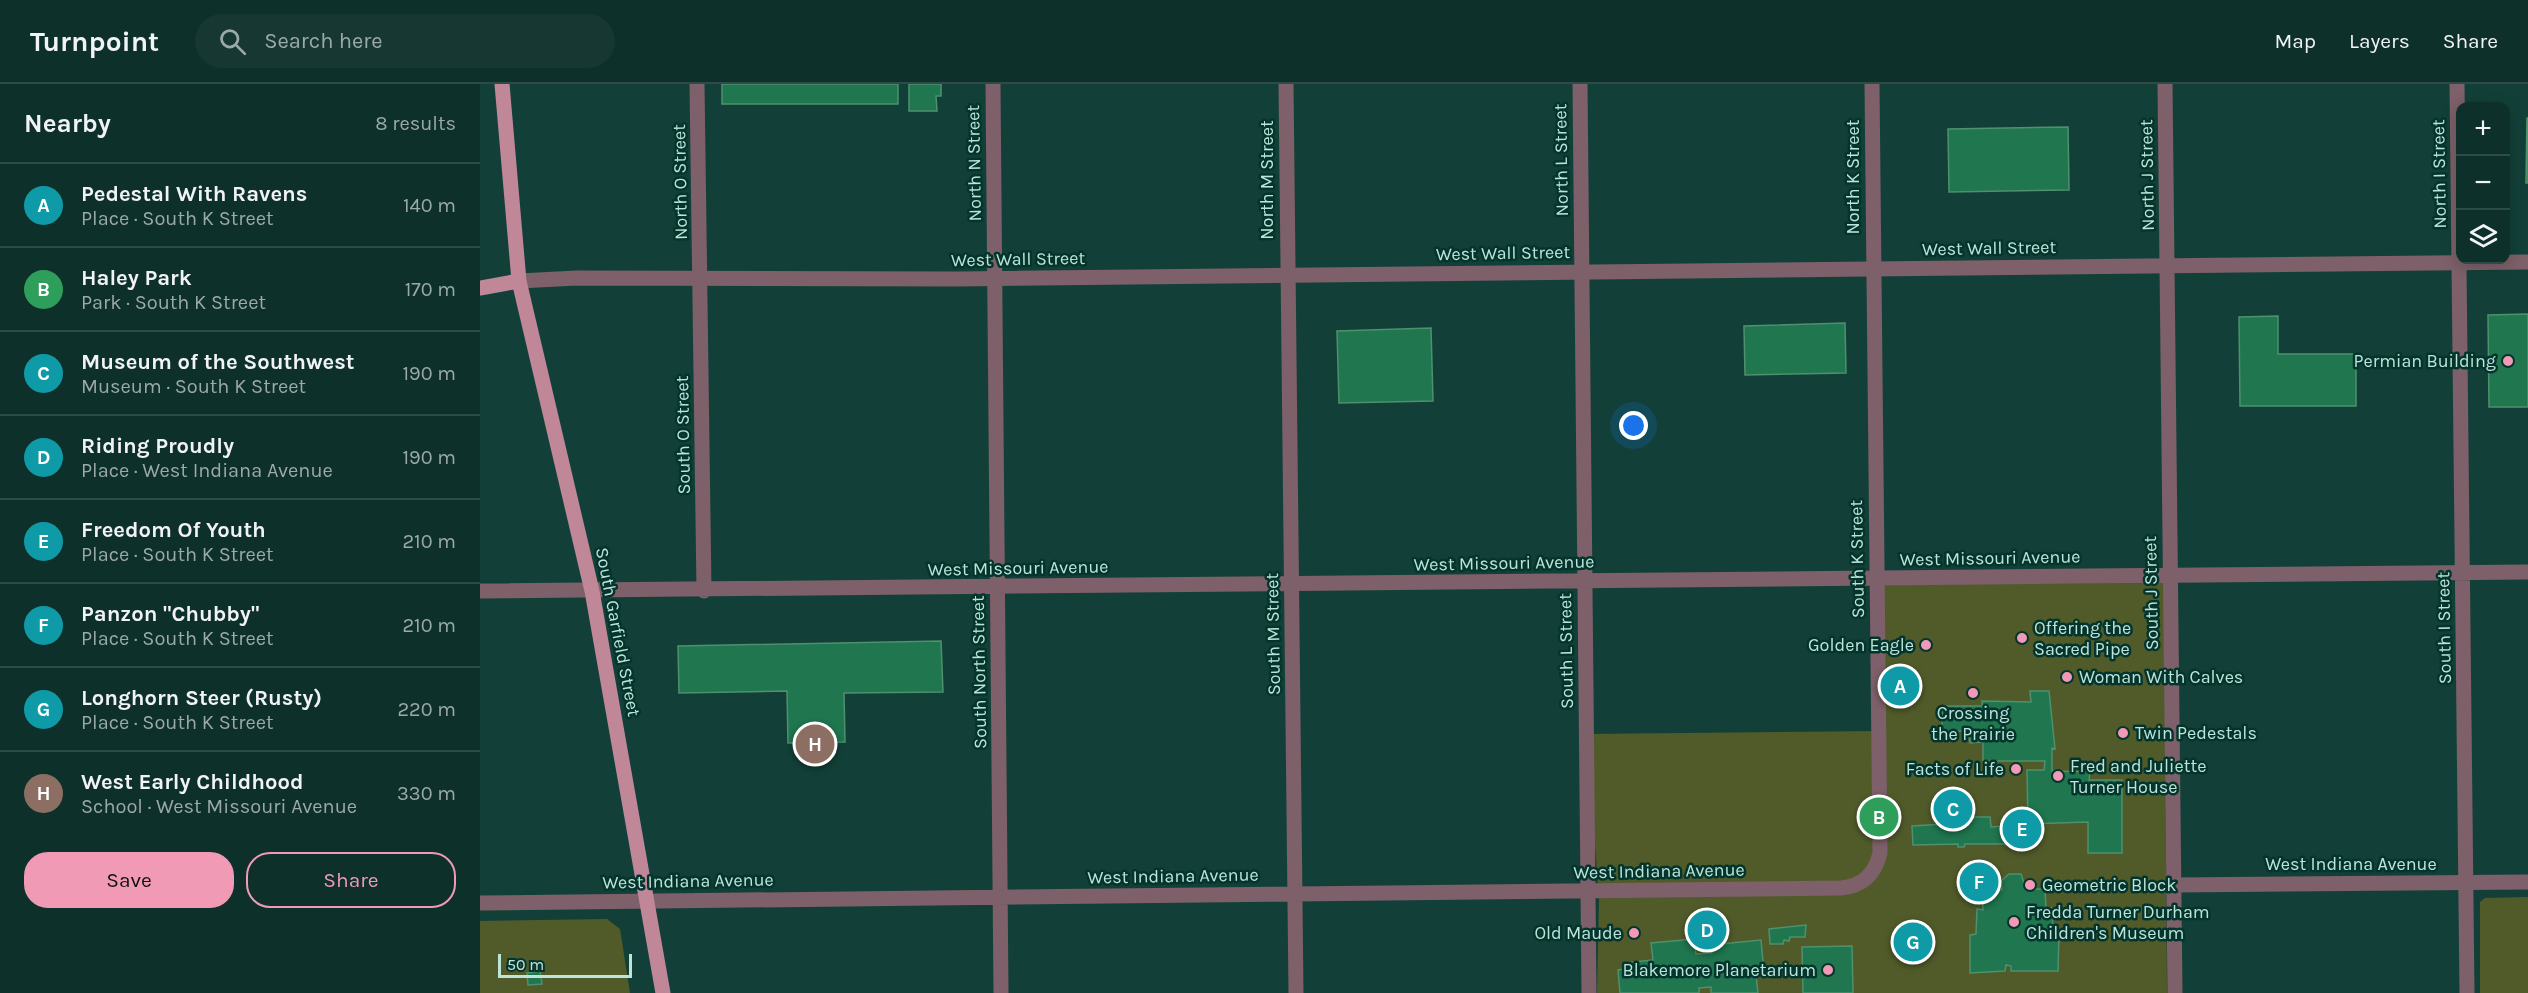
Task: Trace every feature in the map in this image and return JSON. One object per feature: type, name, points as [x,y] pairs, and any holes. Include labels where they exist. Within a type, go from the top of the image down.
[{"type":"main road","name":"South Garfield Street","points":[[502,84],[519,281],[592,591],[663,993]]},
{"type":"main road","name":"West Wall Street","points":[[480,288],[519,281]]},
{"type":"street","name":"North O Street","points":[[697,84],[702,279]]},
{"type":"street","name":"North N Street","points":[[993,84],[995,278]]},
{"type":"street","name":"North M Street","points":[[1286,84],[1287,275]]},
{"type":"street","name":"North L Street","points":[[1580,84],[1581,272]]},
{"type":"street","name":"North K Street","points":[[1872,84],[1874,269]]},
{"type":"street","name":"North J Street","points":[[2165,84],[2168,266]]},
{"type":"street","name":"North I Street","points":[[2457,84],[2459,210]]},
{"type":"street","name":"West Wall Street","points":[[2510,262],[2528,262]]},
{"type":"street","name":"West Wall Street","points":[[519,281],[577,278],[995,278],[2456,263]]},
{"type":"street","name":"South I Street","points":[[2460,264],[2467,993]]},
{"type":"street","name":"South J Street","points":[[2168,266],[2175,993]]},
{"type":"street","name":"South K Street","points":[[1866,880],[1878,864],[1880,853],[1874,269]]},
{"type":"street","name":"South L Street","points":[[1581,272],[1590,993]]},
{"type":"street","name":"South M Street","points":[[1287,275],[1296,993]]},
{"type":"street","name":"South North Street","points":[[995,278],[1001,993]]},
{"type":"street","name":"South O Street","points":[[702,279],[704,591]]},
{"type":"street","name":"West Missouri Avenue","points":[[480,591],[704,591],[2528,572]]},
{"type":"street","name":"West Indiana Avenue","points":[[480,903],[1841,888],[1852,887],[1866,880]]},
{"type":"street","name":"West Indiana Avenue","points":[[2173,885],[2528,882]]},
{"type":"green space","points":[[2164,583],[2167,993],[1597,993],[1599,899],[1587,734],[1883,731],[1883,584]]},
{"type":"green space","points":[[2528,897],[2528,993],[2480,993],[2480,902],[2485,898]]},
{"type":"green space","points":[[607,919],[620,929],[630,993],[480,993],[480,921]]},
{"type":"building","points":[[722,84],[898,84],[898,104],[722,104]]},
{"type":"building","points":[[909,84],[941,84],[941,96],[936,96],[937,111],[909,111]]},
{"type":"building","points":[[2527,118],[2528,183],[2526,183]]},
{"type":"building","points":[[2068,127],[2069,190],[1949,192],[1948,129]]},
{"type":"building","name":"Permian Building","points":[[2528,314],[2528,407],[2489,407],[2488,315]]},
{"type":"building","points":[[2278,316],[2278,354],[2356,354],[2356,406],[2240,406],[2239,317]]},
{"type":"building","points":[[1845,323],[1846,373],[1745,375],[1744,326]]},
{"type":"building","points":[[1431,328],[1433,401],[1339,403],[1337,331]]},
{"type":"building","points":[[941,641],[943,692],[844,693],[845,742],[788,743],[787,691],[679,693],[678,646]]},
{"type":"building","name":"Fred and Juliette Turner House","points":[[2030,691],[2049,691],[2055,749],[2052,748],[2052,771],[2090,772],[2089,780],[2122,780],[2122,853],[2088,853],[2088,822],[2028,824],[2027,770],[2044,770],[2045,761],[1983,761],[1983,742],[1970,743],[1969,731],[1942,731],[1942,706],[1982,706],[1982,701],[2031,702]]},
{"type":"building","points":[[1946,817],[1990,817],[1991,827],[2005,826],[2006,844],[1965,844],[1964,847],[1958,847],[1958,844],[1913,845],[1912,826],[1946,824]]},
{"type":"building","name":"Fredda Turner Durham Children's Museum","points":[[2009,874],[2021,874],[2026,889],[2045,889],[2046,908],[2052,908],[2053,933],[2059,933],[2058,971],[2011,971],[2011,966],[2006,965],[2005,971],[1970,973],[1970,935],[1976,934],[1977,909],[1983,910],[1982,890],[2002,890],[2001,881]]},
{"type":"building","points":[[1806,925],[1805,937],[1790,937],[1789,941],[1784,940],[1783,944],[1770,944],[1769,929]]},
{"type":"building","points":[[1694,939],[1696,954],[1712,953],[1711,945],[1761,940],[1764,974],[1756,975],[1758,993],[1711,993],[1711,987],[1699,988],[1699,993],[1620,993],[1618,970],[1624,969],[1624,963],[1653,960],[1651,943]]},
{"type":"building","name":"Blakemore Planetarium","points":[[1852,946],[1853,993],[1803,993],[1802,947]]},
{"type":"building","points":[[540,971],[542,984],[528,985],[527,973]]},
{"type":"place","name":"Permian Building","points":[[2508,361]]},
{"type":"place","name":"Offering the Sacred Pipe","points":[[2022,638]]},
{"type":"place","name":"Golden Eagle","points":[[1926,645]]},
{"type":"place","name":"Woman With Calves","points":[[2067,677]]},
{"type":"place","name":"Pedestal With Ravens","points":[[1900,686]]},
{"type":"place","name":"Crossing the Prairie","points":[[1973,693]]},
{"type":"place","name":"Twin Pedestals","points":[[2123,733]]},
{"type":"place","name":"West Early Childhood","points":[[815,744]]},
{"type":"place","name":"Facts of Life","points":[[2016,769]]},
{"type":"place","name":"Fred and Juliette Turner House","points":[[2058,776]]},
{"type":"place","name":"Museum of the Southwest","points":[[1953,809]]},
{"type":"place","name":"Haley Park","points":[[1879,817]]},
{"type":"place","name":"Freedom Of Youth","points":[[2022,829]]},
{"type":"place","name":"Panzon \"Chubby\"","points":[[1979,882]]},
{"type":"place","name":"Geometric Block","points":[[2030,885]]},
{"type":"place","name":"Fredda Turner Durham Children's Museum","points":[[2014,922]]},
{"type":"place","name":"Riding Proudly","points":[[1707,930]]},
{"type":"place","name":"Old Maude","points":[[1634,933]]},
{"type":"place","name":"Longhorn Steer (Rusty)","points":[[1913,942]]},
{"type":"place","name":"Blakemore Planetarium","points":[[1828,970]]}]
